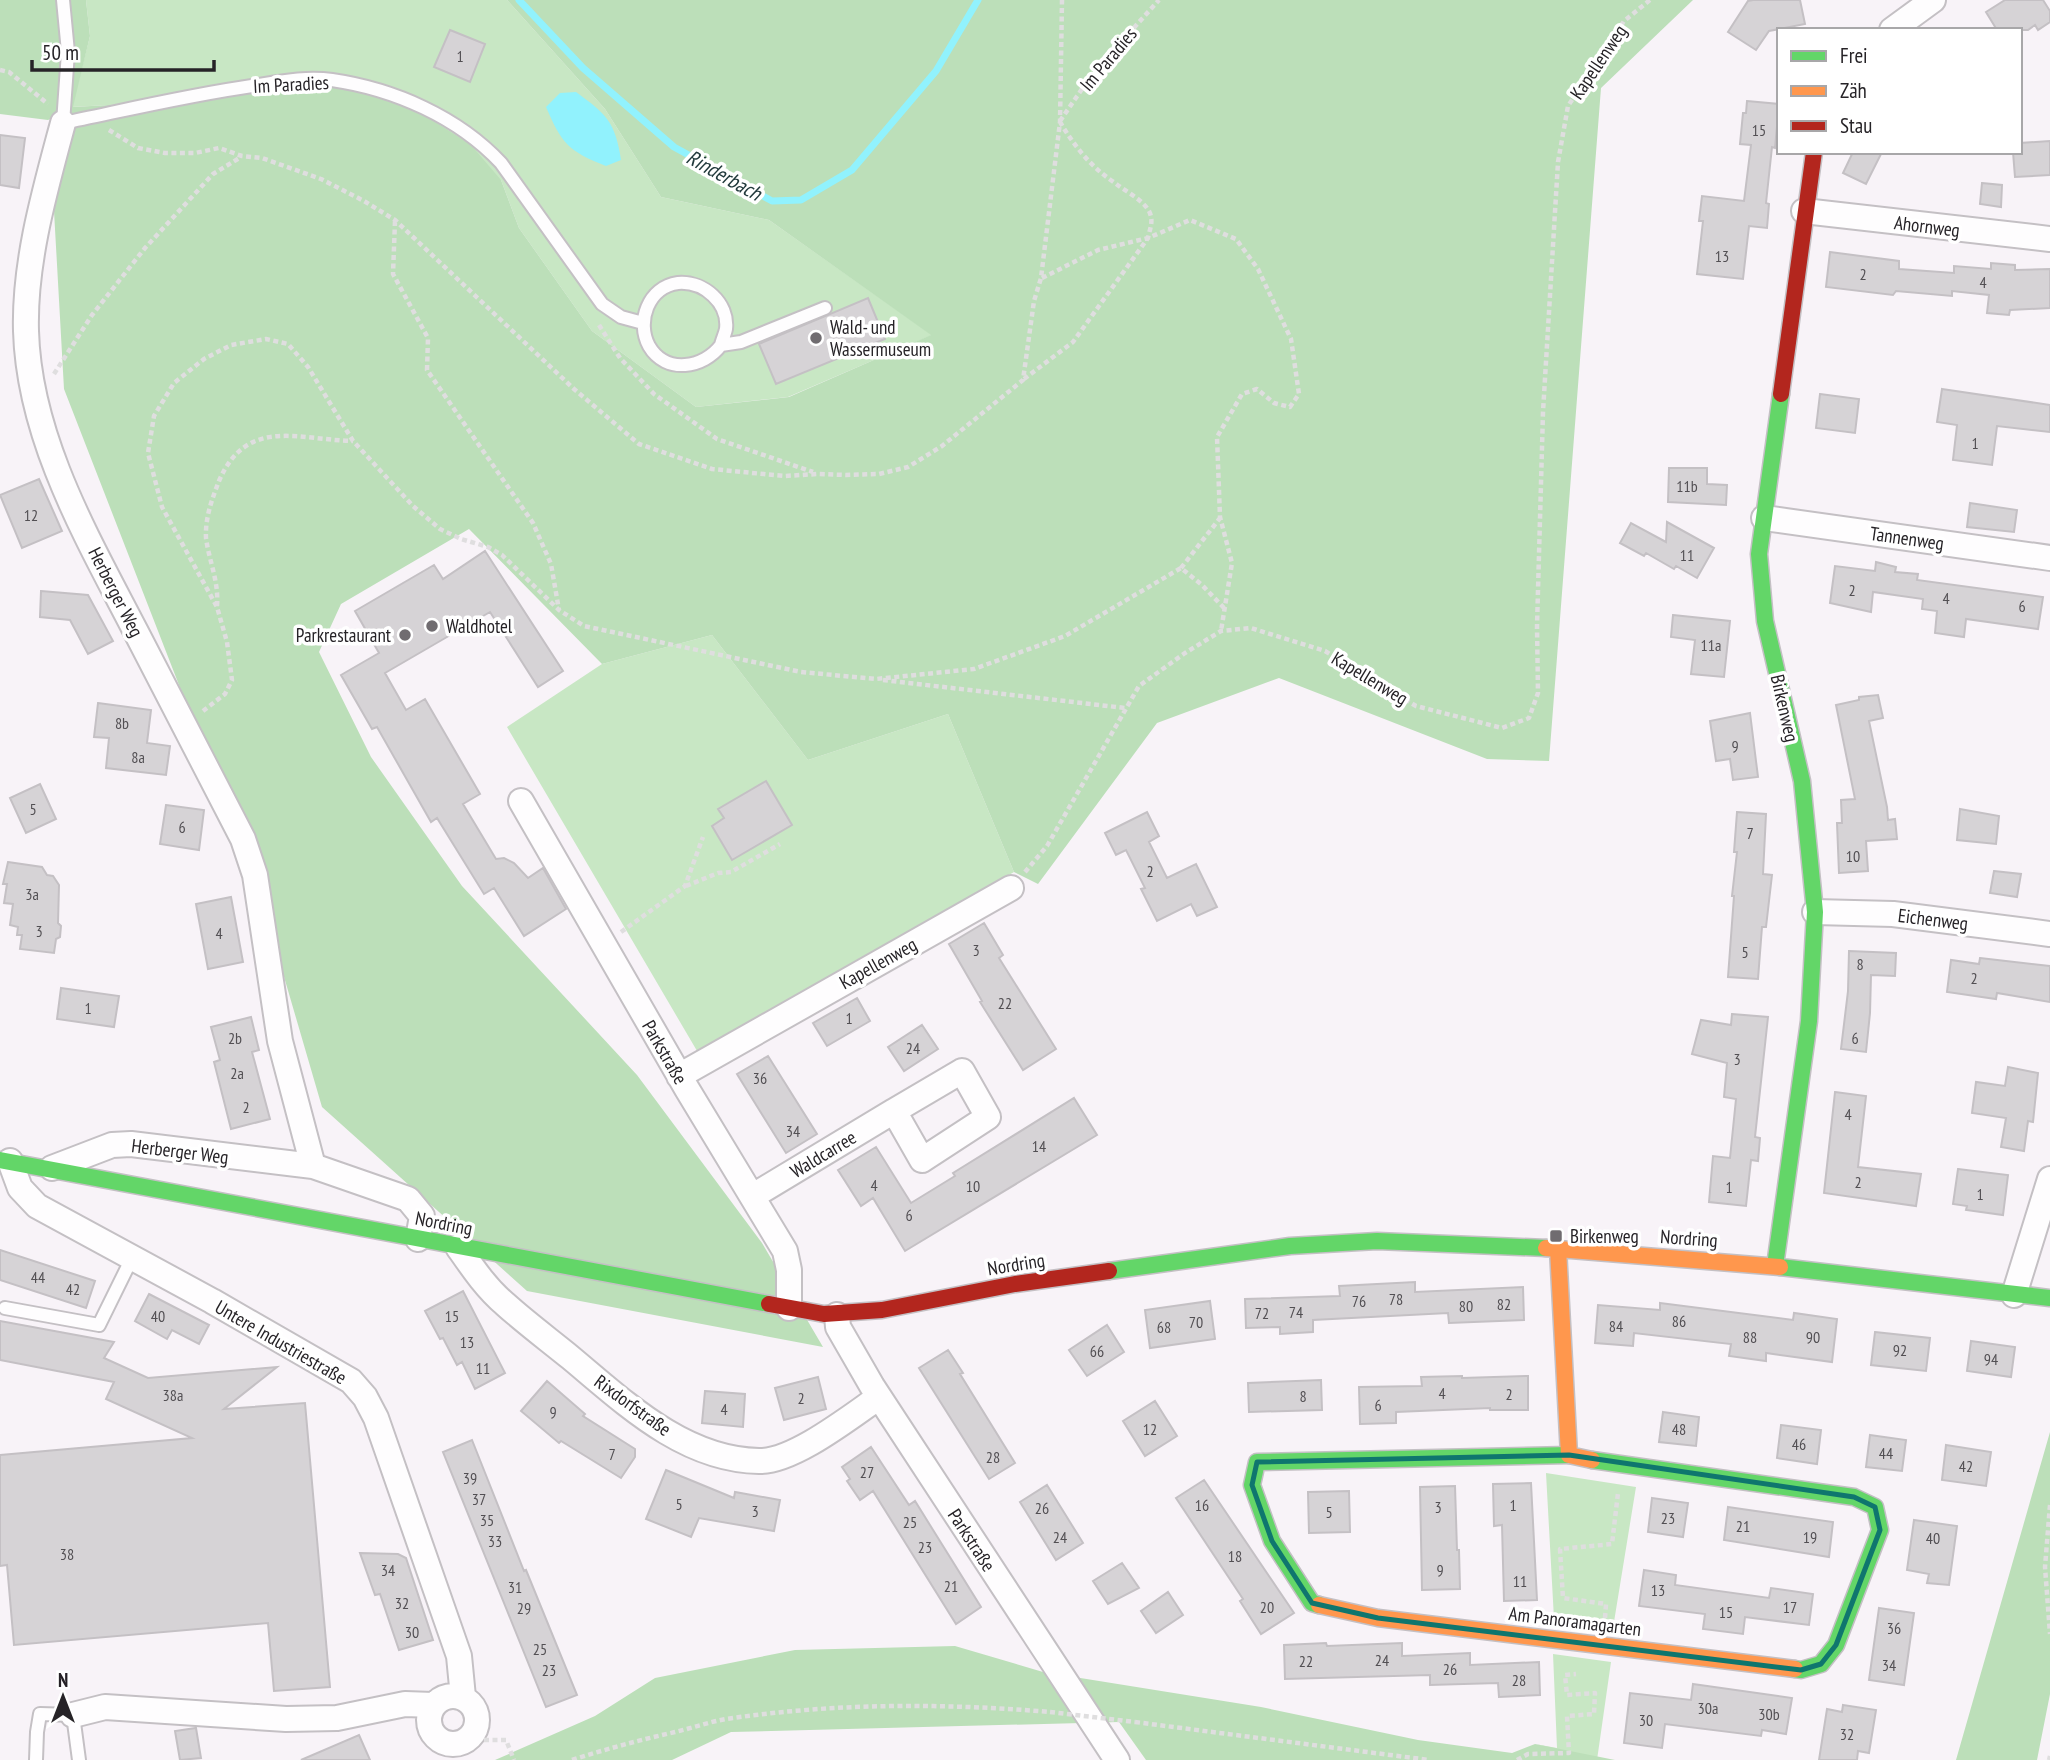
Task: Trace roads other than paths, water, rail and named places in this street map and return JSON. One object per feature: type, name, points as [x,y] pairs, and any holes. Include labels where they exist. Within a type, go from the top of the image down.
[{"type":"street","points":[[1895,28],[1933,0]]},
{"type":"street","name":"Herberger Weg","points":[[63,123],[48,180],[30,270],[26,331],[36,403],[62,482],[114,591],[243,839],[255,875],[280,1041],[313,1167]]},
{"type":"street","name":"Birkenweg","points":[[1775,1266],[1809,1021],[1815,912],[1802,781],[1765,621],[1759,554],[1814,154]]},
{"type":"street","name":"Ahornweg","points":[[1804,211],[2050,239]]},
{"type":"street","name":"Tannenweg","points":[[1764,518],[2050,558]]},
{"type":"street","name":"Parkstraße","points":[[521,801],[679,1076],[785,1251],[789,1270],[789,1308]]},
{"type":"street","name":"Kapellenweg","points":[[679,1076],[1011,888]]},
{"type":"street","name":"Eichenweg","points":[[1815,912],[1893,914],[2050,934]]},
{"type":"street","name":"Waldcarree","points":[[752,1196],[894,1111]]},
{"type":"street","name":"Herberger Weg","points":[[52,1168],[112,1145],[131,1144],[313,1167],[408,1199],[422,1216],[418,1239]]},
{"type":"street","name":"Nordring","points":[[5,1160],[458,1247],[789,1308],[837,1314],[882,1310],[1015,1284],[1290,1246],[1377,1241],[1559,1249],[1775,1266],[2050,1298]]},
{"type":"street","name":"Untere Industriestraße","points":[[5,1160],[20,1188],[37,1206],[351,1381],[365,1397],[376,1418],[459,1656],[463,1697],[470,1701],[477,1714],[476,1728],[467,1740],[453,1744],[438,1739],[433,1734],[429,1719],[433,1705]]},
{"type":"street","points":[[2014,1295],[2050,1178]]},
{"type":"street","name":"Rixdorfstraße","points":[[458,1247],[503,1303],[638,1413],[679,1438],[717,1455],[760,1462],[792,1454],[879,1397]]},
{"type":"street","points":[[1559,1249],[1569,1455]]},
{"type":"street","name":"Parkstraße","points":[[837,1314],[838,1327],[879,1397],[1117,1760]]},
{"type":"street","name":"Am Panoramagarten","points":[[1569,1455],[1620,1465],[1854,1497],[1875,1507],[1880,1530],[1836,1645],[1821,1664],[1801,1670],[1378,1618],[1312,1603],[1272,1541],[1252,1485],[1257,1462],[1569,1455]]},
{"type":"street","points":[[72,1715],[105,1707],[286,1720],[337,1718],[405,1704],[433,1705],[447,1696],[463,1697]]},
{"type":"lane","name":"Herberger Weg","points":[[63,0],[68,52],[63,123]]},
{"type":"lane","name":"Im Paradies","points":[[63,123],[213,92],[290,80],[330,79],[395,94],[481,142],[501,163],[602,304],[621,317],[643,323]]},
{"type":"lane","points":[[679,283],[700,286],[715,296],[723,309],[726,328],[721,345],[704,361],[685,366],[667,362],[652,350],[645,336],[645,313],[656,294],[679,283]]},
{"type":"lane","points":[[721,345],[741,342],[825,308]]},
{"type":"lane","points":[[5,1308],[99,1325],[132,1258]]},
{"type":"lane","points":[[36,1760],[40,1714],[72,1715],[79,1760]]},
{"type":"water","points":[[576,92],[608,120],[616,136],[621,160],[606,166],[583,156],[562,138],[546,107],[560,93]]},
{"type":"waterway","name":"Rinderbach","points":[[519,0],[583,68],[674,147],[772,201],[801,200],[852,170],[936,71],[978,0]]},
{"type":"place","name":"Wald- und Wassermuseum","points":[[816,338]]},
{"type":"place","name":"Waldhotel","points":[[432,626]]},
{"type":"place","name":"Parkrestaurant","points":[[405,635]]},
{"type":"place","name":"Birkenweg","points":[[1556,1236]]}]
